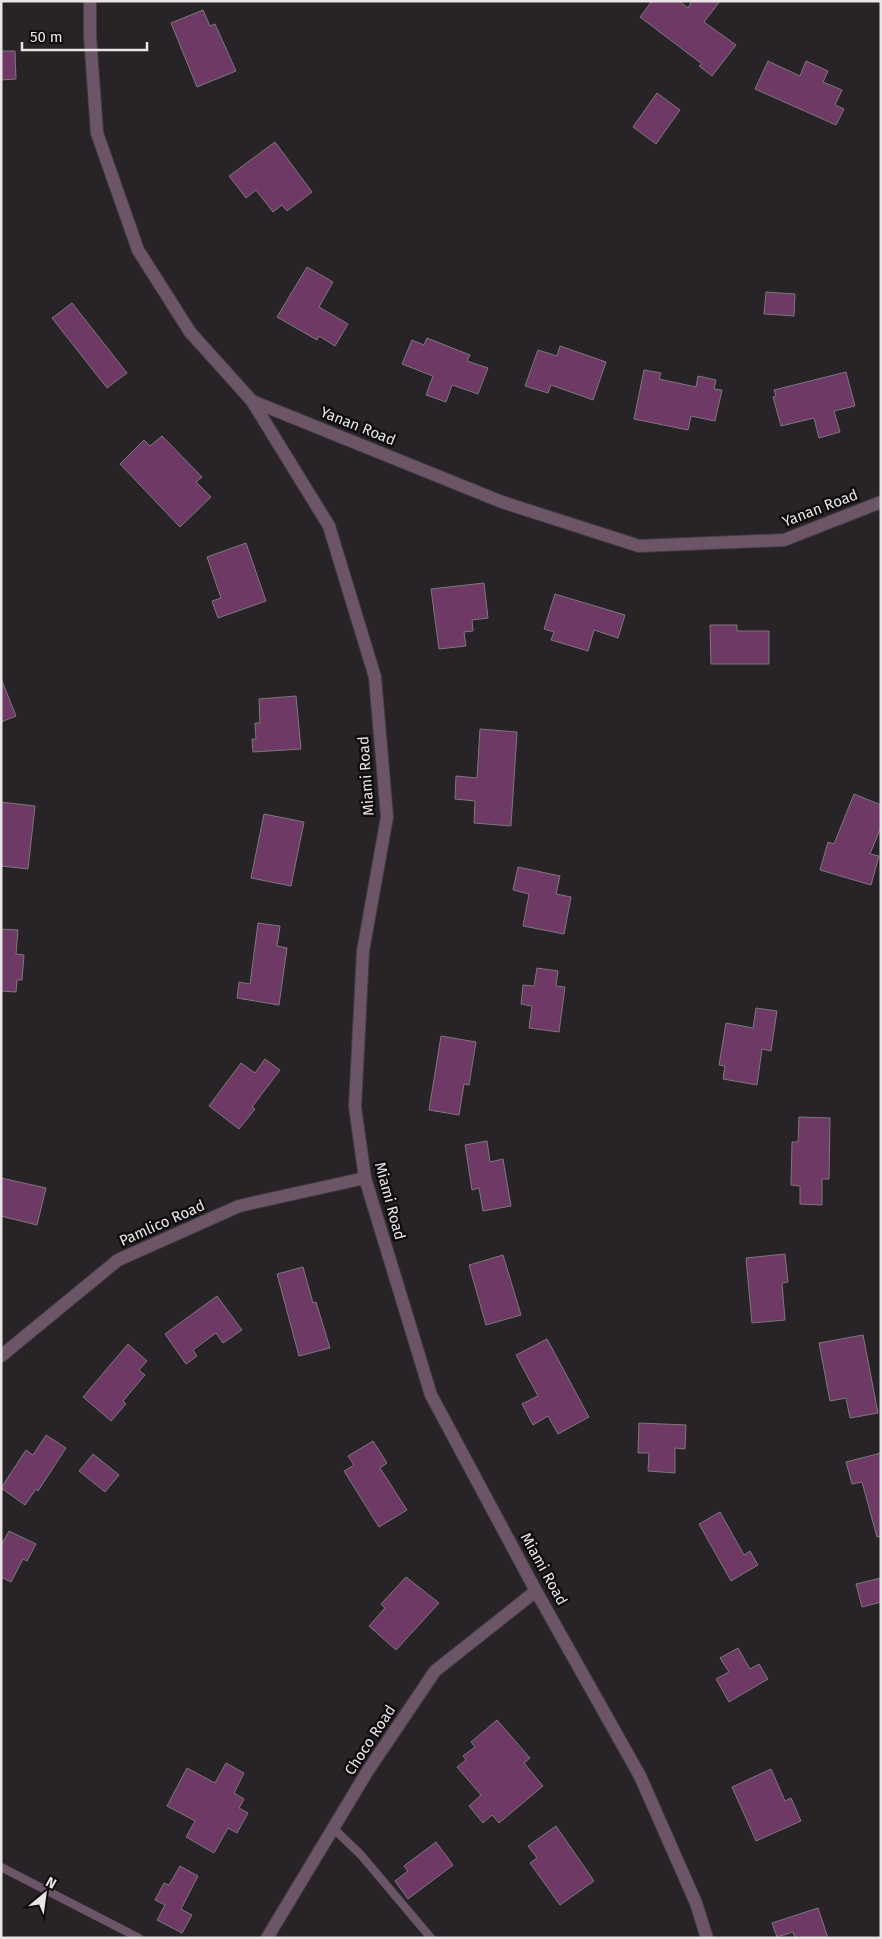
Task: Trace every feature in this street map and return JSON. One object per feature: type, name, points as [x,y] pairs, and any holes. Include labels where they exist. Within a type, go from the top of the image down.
[{"type":"street","name":"Yanan Road","points":[[90,1],[90,36],[97,133],[138,250],[190,332],[252,401],[502,502],[639,546],[784,540],[881,502]]},
{"type":"street","name":"Miami Road","points":[[252,401],[329,526],[374,677],[387,818],[363,951],[355,1107],[365,1178],[431,1395],[536,1591],[640,1776],[696,1903],[707,1938]]},
{"type":"street","name":"Pamlico Road","points":[[1,1356],[118,1260],[239,1206],[365,1178]]},
{"type":"street","name":"Choco Road","points":[[267,1938],[333,1828],[435,1671],[536,1591]]},
{"type":"lane","points":[[333,1828],[362,1855],[431,1938]]},
{"type":"lane","points":[[1,1867],[139,1938]]},
{"type":"building","points":[[652,1],[679,1],[688,8],[692,1],[720,1],[704,22],[736,45],[712,76],[699,66],[702,64],[640,17]]},
{"type":"building","points":[[203,10],[210,26],[215,24],[236,71],[197,87],[171,23]]},
{"type":"building","points":[[1,51],[15,51],[16,79],[1,80]]},
{"type":"building","points":[[768,61],[800,76],[806,61],[828,71],[823,82],[842,90],[835,105],[844,109],[836,125],[755,89]]},
{"type":"building","points":[[657,93],[680,110],[656,144],[633,127]]},
{"type":"building","points":[[275,142],[312,192],[287,211],[282,205],[273,212],[256,190],[246,198],[229,176]]},
{"type":"building","points":[[307,267],[333,282],[319,307],[348,324],[335,346],[319,336],[317,340],[277,317]]},
{"type":"building","points":[[766,292],[795,294],[794,316],[764,314]]},
{"type":"building","points":[[72,303],[127,373],[107,388],[52,318]]},
{"type":"building","points":[[427,338],[470,355],[467,361],[488,368],[478,394],[452,385],[446,402],[426,395],[433,376],[402,364],[412,340],[424,345]]},
{"type":"building","points":[[560,346],[606,362],[593,400],[551,385],[548,393],[525,386],[538,350],[557,356]]},
{"type":"building","points":[[644,370],[661,373],[659,379],[696,387],[698,376],[716,380],[714,389],[722,390],[715,421],[691,416],[688,430],[634,419]]},
{"type":"building","points":[[846,372],[855,406],[834,411],[840,432],[819,438],[814,418],[781,426],[773,397],[776,396],[774,390]]},
{"type":"building","points":[[162,436],[202,477],[196,482],[211,497],[180,527],[120,464],[144,440],[150,446]]},
{"type":"building","points":[[246,543],[266,601],[218,618],[212,601],[221,598],[207,557]]},
{"type":"building","points":[[484,583],[488,618],[472,620],[473,631],[464,632],[466,646],[439,649],[431,589]]},
{"type":"building","points":[[555,594],[625,615],[618,638],[594,630],[588,651],[551,640],[554,632],[544,629]]},
{"type":"building","points":[[710,625],[737,625],[737,631],[769,631],[769,664],[711,664]]},
{"type":"building","points":[[1,682],[16,716],[1,722]]},
{"type":"building","points":[[296,696],[301,749],[253,752],[252,739],[256,739],[255,723],[260,723],[259,699]]},
{"type":"building","points":[[480,729],[517,732],[511,826],[474,823],[475,801],[455,799],[456,776],[477,778]]},
{"type":"building","points":[[854,794],[881,805],[881,827],[870,854],[879,856],[871,885],[820,870],[828,842],[834,844]]},
{"type":"building","points":[[1,802],[35,806],[28,869],[1,866]]},
{"type":"building","points":[[264,814],[304,822],[291,886],[251,878]]},
{"type":"building","points":[[518,867],[560,876],[556,894],[571,897],[564,934],[523,926],[529,894],[513,890]]},
{"type":"building","points":[[258,923],[280,926],[277,946],[287,948],[279,1005],[237,998],[239,982],[250,984]]},
{"type":"building","points":[[1,929],[18,930],[16,954],[24,955],[22,980],[17,980],[16,992],[1,991]]},
{"type":"building","points":[[537,968],[558,971],[556,986],[565,987],[559,1032],[529,1028],[532,1006],[521,1004],[523,985],[534,986]]},
{"type":"building","points":[[756,1008],[777,1011],[771,1051],[762,1049],[757,1085],[723,1079],[725,1066],[719,1065],[726,1023],[753,1028]]},
{"type":"building","points":[[441,1036],[476,1042],[469,1085],[464,1084],[459,1115],[429,1110]]},
{"type":"building","points":[[265,1059],[280,1070],[252,1107],[255,1109],[239,1129],[209,1106],[241,1063],[255,1073]]},
{"type":"building","points":[[799,1117],[830,1118],[829,1179],[822,1179],[822,1205],[800,1204],[800,1186],[791,1185],[792,1142],[798,1142]]},
{"type":"building","points":[[487,1141],[490,1162],[503,1159],[511,1206],[483,1211],[479,1188],[472,1190],[465,1145]]},
{"type":"building","points":[[1,1178],[46,1188],[37,1225],[1,1216]]},
{"type":"building","points":[[785,1254],[788,1282],[782,1283],[785,1320],[752,1323],[746,1258]]},
{"type":"building","points":[[503,1255],[521,1315],[486,1325],[469,1265]]},
{"type":"building","points":[[303,1267],[313,1303],[316,1302],[330,1348],[299,1356],[277,1274]]},
{"type":"building","points":[[217,1296],[242,1330],[223,1343],[216,1333],[193,1350],[197,1356],[186,1364],[165,1334]]},
{"type":"building","points":[[863,1335],[878,1413],[850,1418],[846,1398],[830,1401],[819,1343]]},
{"type":"building","points":[[547,1339],[589,1417],[558,1434],[548,1416],[533,1425],[522,1404],[538,1396],[516,1355]]},
{"type":"building","points":[[128,1344],[147,1361],[139,1370],[145,1375],[123,1401],[126,1404],[111,1421],[83,1397]]},
{"type":"building","points":[[639,1423],[686,1425],[685,1449],[675,1448],[675,1473],[648,1471],[649,1453],[638,1453]]},
{"type":"building","points":[[46,1435],[66,1448],[38,1491],[36,1489],[25,1505],[1,1488],[26,1450],[33,1455]]},
{"type":"building","points":[[373,1441],[387,1463],[380,1468],[407,1510],[379,1527],[344,1471],[354,1465],[348,1456]]},
{"type":"building","points":[[881,1453],[881,1536],[877,1537],[862,1482],[852,1484],[846,1462]]},
{"type":"building","points":[[93,1454],[119,1475],[105,1492],[79,1471]]},
{"type":"building","points":[[720,1512],[744,1555],[750,1551],[758,1565],[731,1581],[699,1524]]},
{"type":"building","points":[[9,1531],[36,1544],[27,1561],[23,1559],[11,1582],[1,1577],[1,1546]]},
{"type":"building","points":[[406,1577],[439,1603],[396,1650],[369,1626],[385,1608],[381,1604]]},
{"type":"building","points":[[881,1578],[881,1602],[862,1607],[856,1584]]},
{"type":"building","points":[[738,1648],[750,1669],[759,1664],[768,1679],[729,1702],[716,1679],[729,1672],[720,1658]]},
{"type":"building","points":[[497,1720],[530,1758],[524,1763],[543,1786],[499,1823],[492,1815],[483,1823],[469,1806],[481,1795],[457,1767],[466,1760],[463,1756],[475,1747],[471,1742]]},
{"type":"building","points":[[226,1763],[244,1773],[234,1793],[244,1799],[239,1808],[248,1813],[237,1833],[228,1828],[214,1853],[186,1837],[195,1821],[167,1806],[187,1768],[215,1783]]},
{"type":"building","points":[[771,1769],[785,1801],[791,1798],[801,1821],[756,1841],[732,1787]]},
{"type":"building","points":[[556,1826],[594,1881],[560,1905],[530,1863],[537,1858],[528,1846]]},
{"type":"building","points":[[436,1842],[453,1865],[408,1899],[395,1881],[408,1871],[404,1866]]},
{"type":"building","points":[[180,1866],[198,1876],[181,1909],[192,1915],[182,1933],[157,1920],[165,1905],[155,1900],[164,1883],[169,1885]]},
{"type":"building","points":[[818,1908],[828,1938],[795,1938],[793,1932],[777,1937],[772,1923]]}]
